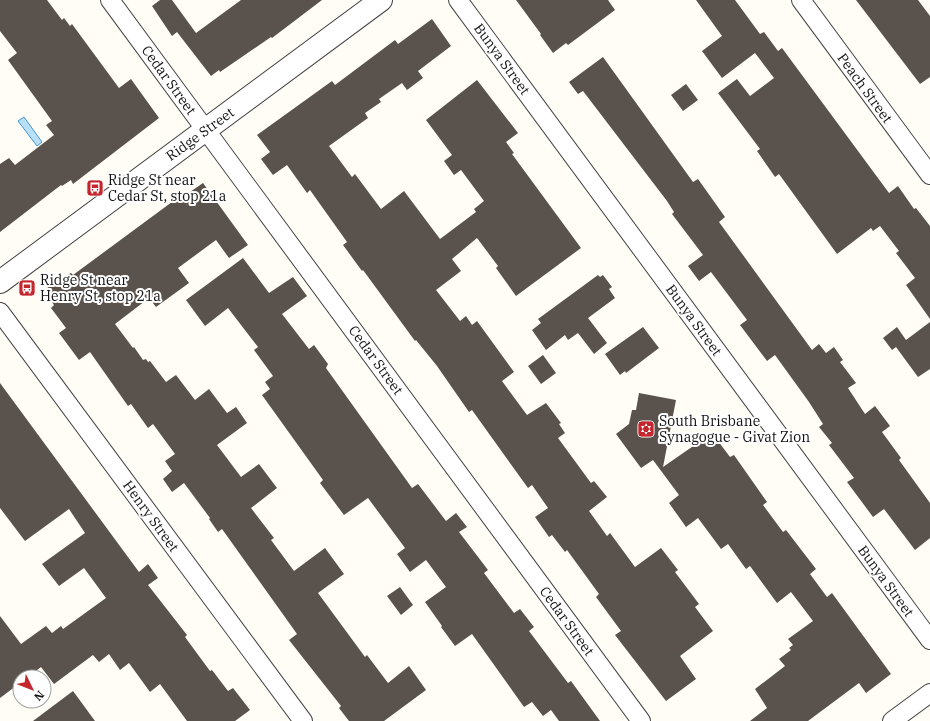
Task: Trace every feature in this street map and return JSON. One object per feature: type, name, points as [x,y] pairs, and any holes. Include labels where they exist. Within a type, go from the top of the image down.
[{"type":"street","name":"Cedar Street","points":[[110,0],[641,721]]},
{"type":"street","name":"Ridge Street","points":[[0,282],[381,0]]},
{"type":"street","name":"Bunya Street","points":[[458,0],[930,640]]},
{"type":"street","name":"Peach Street","points":[[801,0],[930,175]]},
{"type":"street","name":"Henry Street","points":[[0,312],[303,721]]},
{"type":"street","points":[[892,721],[930,693]]},
{"type":"water","points":[[24,117],[42,142],[37,146],[18,121]]},
{"type":"building","points":[[0,0],[47,0],[62,20],[64,18],[70,26],[72,24],[119,88],[131,79],[159,118],[73,184],[71,180],[62,186],[61,185],[0,232],[0,164],[9,158],[15,165],[54,135],[46,125],[52,121],[8,60],[17,53],[0,31]]},
{"type":"building","points":[[160,0],[172,0],[196,33],[241,0],[322,0],[272,38],[271,37],[220,72],[219,70],[211,76],[177,32],[172,36],[152,6]]},
{"type":"building","points":[[516,0],[608,0],[615,10],[568,45],[566,43],[553,53]]},
{"type":"building","points":[[696,0],[735,0],[760,34],[764,32],[778,51],[782,48],[889,193],[898,186],[914,209],[916,208],[930,226],[930,319],[906,285],[915,278],[896,253],[899,251],[880,226],[873,231],[871,228],[837,254],[779,174],[775,177],[757,151],[760,149],[718,93],[737,79],[750,96],[774,78],[755,53],[722,78],[702,51],[722,36]]},
{"type":"building","points":[[856,0],[918,0],[930,16],[930,77],[920,84]]},
{"type":"building","points":[[432,19],[451,46],[418,71],[423,78],[407,90],[402,83],[379,99],[381,102],[365,113],[368,118],[329,146],[352,177],[355,174],[381,209],[404,191],[440,239],[476,212],[474,209],[484,201],[461,170],[454,175],[444,161],[452,155],[426,120],[477,80],[518,133],[506,142],[514,153],[512,154],[581,248],[516,296],[496,268],[498,266],[477,238],[452,259],[461,271],[436,290],[460,321],[466,316],[472,325],[477,321],[514,372],[502,381],[527,415],[546,403],[561,423],[559,424],[565,433],[558,438],[591,483],[594,481],[607,497],[589,511],[607,536],[610,533],[635,567],[661,548],[678,570],[675,572],[699,604],[695,607],[713,631],[680,656],[696,679],[666,701],[615,635],[621,631],[596,597],[599,594],[567,550],[565,552],[552,535],[549,537],[535,517],[548,508],[532,485],[528,488],[472,410],[469,412],[437,366],[416,340],[415,341],[363,270],[362,271],[343,245],[347,242],[310,190],[307,193],[287,165],[273,175],[261,159],[270,152],[257,135],[332,81],[335,85],[395,40],[398,44]]},
{"type":"building","points":[[603,57],[693,182],[698,179],[725,217],[719,222],[812,350],[819,344],[826,353],[834,347],[843,360],[840,362],[856,383],[848,388],[865,414],[875,406],[890,426],[882,432],[901,458],[899,460],[930,503],[930,538],[915,550],[884,509],[873,517],[847,482],[854,478],[829,445],[832,443],[819,427],[823,424],[809,402],[775,355],[767,361],[740,325],[747,320],[711,272],[699,281],[688,266],[703,255],[672,214],[674,212],[667,201],[583,91],[578,94],[569,82]]},
{"type":"building","points":[[686,84],[698,100],[683,111],[671,95]]},
{"type":"building","points":[[203,183],[248,245],[229,258],[216,240],[178,268],[189,283],[156,307],[149,298],[115,324],[143,360],[146,359],[148,362],[150,361],[166,382],[176,375],[195,400],[209,389],[227,413],[236,407],[247,423],[217,445],[241,477],[259,464],[277,488],[251,508],[274,538],[271,540],[294,571],[325,548],[344,574],[318,593],[365,657],[367,655],[388,683],[409,666],[426,690],[384,721],[349,721],[339,708],[341,706],[289,640],[297,634],[222,529],[218,532],[209,519],[210,518],[184,483],[172,492],[163,479],[172,471],[165,461],[175,454],[153,424],[148,428],[131,404],[128,406],[90,352],[79,360],[59,333],[66,328],[51,308],[54,305],[44,290],[71,273],[73,275],[176,199],[177,201]]},
{"type":"building","points":[[243,258],[269,293],[293,277],[307,296],[282,314],[309,349],[314,345],[328,364],[326,368],[412,488],[418,484],[446,521],[456,513],[467,527],[459,532],[488,570],[484,573],[514,613],[520,609],[534,627],[529,631],[568,683],[571,681],[600,721],[559,721],[551,710],[543,716],[532,702],[524,707],[472,634],[455,646],[425,602],[446,587],[426,560],[410,572],[397,554],[405,548],[368,498],[344,515],[320,483],[323,480],[262,395],[270,389],[265,382],[273,376],[254,350],[258,347],[228,308],[205,326],[186,300]]},
{"type":"building","points":[[598,275],[600,277],[603,275],[612,287],[609,289],[615,298],[588,318],[607,343],[594,354],[578,333],[568,340],[565,335],[546,350],[532,330],[541,323],[538,319]]},
{"type":"building","points":[[930,322],[930,369],[918,377],[896,347],[892,350],[883,338],[897,327],[906,340]]},
{"type":"building","points":[[643,327],[659,348],[626,373],[625,371],[620,375],[605,354]]},
{"type":"building","points":[[543,355],[556,373],[541,384],[528,366]]},
{"type":"building","points":[[0,383],[139,572],[148,564],[158,578],[148,585],[187,635],[185,637],[210,671],[212,670],[228,691],[233,688],[250,710],[235,721],[187,721],[160,684],[150,692],[129,663],[120,670],[109,654],[99,662],[93,655],[54,684],[52,681],[52,669],[43,669],[41,667],[38,669],[12,669],[12,689],[0,698],[0,616],[21,644],[46,626],[52,633],[61,626],[63,629],[106,598],[84,568],[59,586],[42,564],[85,533],[69,509],[25,541],[0,508]]},
{"type":"building","points":[[639,393],[676,400],[663,467],[712,433],[730,457],[734,455],[767,502],[763,505],[783,532],[786,530],[816,569],[810,574],[827,597],[832,593],[891,674],[866,693],[859,683],[808,721],[750,721],[767,708],[755,689],[785,666],[779,659],[791,650],[789,648],[793,645],[788,639],[813,621],[791,592],[777,603],[750,566],[746,569],[728,544],[721,549],[698,518],[686,527],[669,503],[679,495],[653,460],[641,468],[616,434],[629,424],[632,410],[636,410]]},
{"type":"building","points":[[400,587],[413,605],[401,615],[387,596]]},
{"type":"building","points":[[73,691],[95,721],[33,721],[49,709],[52,709],[52,707]]},
{"type":"place","name":"Ridge St near Cedar St, stop 21a","points":[[95,188]]},
{"type":"place","name":"Ridge St near Henry St, stop 21a","points":[[27,288]]},
{"type":"place","name":"South Brisbane Synagogue - Givat Zion","points":[[646,429]]}]
